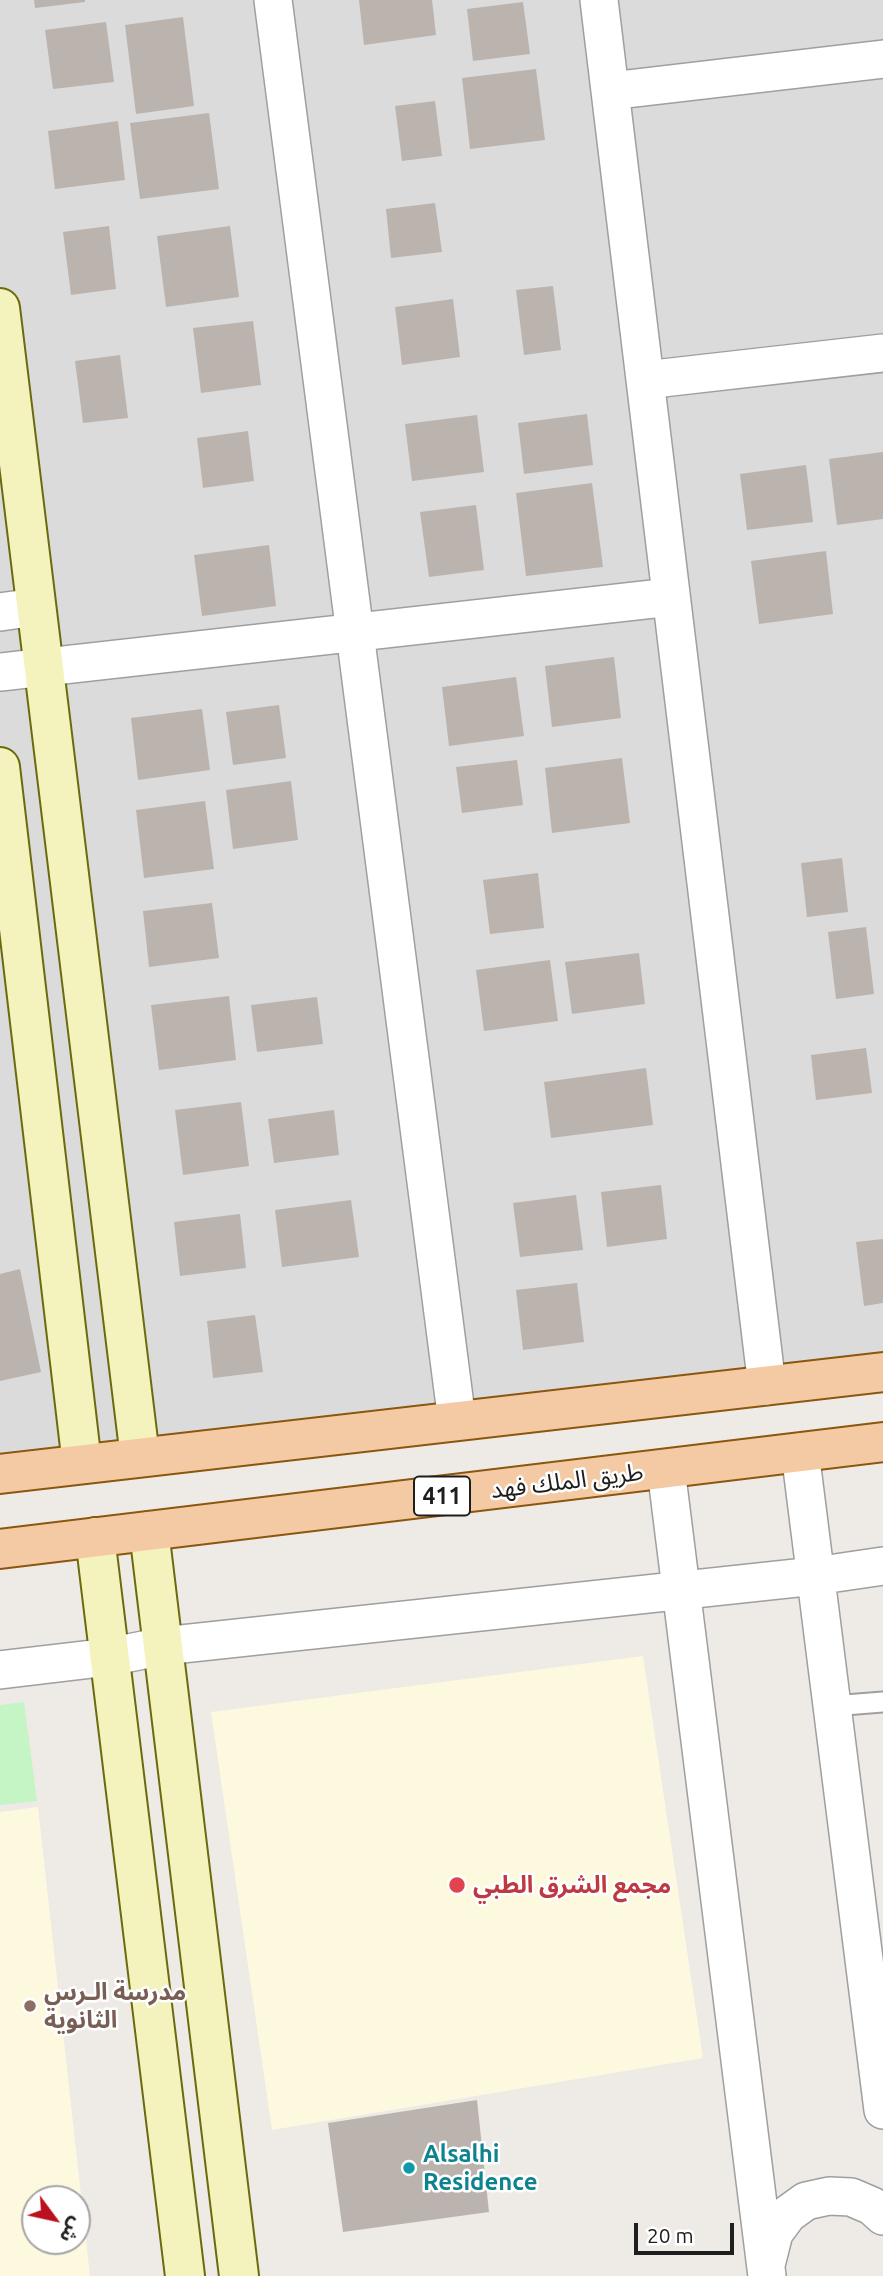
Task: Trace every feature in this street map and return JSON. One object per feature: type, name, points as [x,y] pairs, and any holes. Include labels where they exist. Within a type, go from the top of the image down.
[{"type":"main road","points":[[0,1474],[883,1372]]},
{"type":"main road","name":"طريق الملك فهد","points":[[0,1549],[883,1442]]},
{"type":"street","points":[[273,0],[457,1421]]},
{"type":"street","points":[[599,0],[767,1386]]},
{"type":"street","points":[[610,92],[883,60]]},
{"type":"street","points":[[0,308],[18,610],[44,667],[140,1457]]},
{"type":"street","points":[[645,380],[883,353]]},
{"type":"street","points":[[0,672],[671,597]]},
{"type":"street","points":[[0,767],[82,1464]]},
{"type":"street","points":[[800,1452],[883,2110]]},
{"type":"street","points":[[666,1469],[767,2276]]},
{"type":"street","points":[[149,1531],[239,2276]]},
{"type":"street","points":[[94,1537],[185,2276]]},
{"type":"street","points":[[0,1670],[109,1657],[163,1646],[815,1576],[883,1566]]},
{"type":"street","points":[[767,2276],[766,2255],[774,2233],[788,2214],[806,2202],[829,2196],[851,2197],[872,2206],[883,2216]]},
{"type":"lane","points":[[832,1706],[883,1702]]},
{"type":"shaded area","points":[[0,0],[883,0],[883,1358],[622,1381],[0,1462]]},
{"type":"shaded area","name":"مجمع الشرق الطبي","points":[[643,1656],[703,2058],[272,2130],[211,1712]]},
{"type":"shaded area","name":"مدرسة الـرس الثانوية","points":[[38,1807],[80,2185],[21,2185],[21,2255],[88,2255],[90,2276],[0,2276],[0,1812]]},
{"type":"green space","points":[[24,1702],[37,1801],[0,1805],[0,1705]]},
{"type":"building","points":[[34,0],[85,0],[85,2],[35,8]]},
{"type":"building","points":[[359,0],[432,0],[436,35],[364,45]]},
{"type":"building","points":[[523,2],[530,54],[473,61],[467,9]]},
{"type":"building","points":[[183,17],[194,106],[136,114],[125,25]]},
{"type":"building","points":[[106,22],[114,82],[53,89],[45,30]]},
{"type":"building","points":[[536,69],[545,140],[470,149],[462,78]]},
{"type":"building","points":[[435,101],[442,156],[402,161],[395,106]]},
{"type":"building","points":[[209,113],[219,189],[140,199],[130,123]]},
{"type":"building","points":[[118,121],[125,180],[55,189],[48,131]]},
{"type":"building","points":[[435,203],[442,252],[391,258],[386,209]]},
{"type":"building","points":[[109,226],[116,289],[71,295],[63,232]]},
{"type":"building","points":[[230,226],[239,297],[166,307],[157,236]]},
{"type":"building","points":[[553,286],[561,350],[524,355],[516,290]]},
{"type":"building","points":[[453,299],[460,357],[402,365],[395,307]]},
{"type":"building","points":[[253,321],[261,385],[201,393],[193,328]]},
{"type":"building","points":[[120,355],[128,418],[83,423],[75,361]]},
{"type":"building","points":[[587,414],[593,465],[524,474],[518,423]]},
{"type":"building","points":[[477,415],[484,472],[412,481],[405,424]]},
{"type":"building","points":[[248,431],[254,481],[203,488],[197,438]]},
{"type":"building","points":[[883,452],[883,519],[837,525],[829,459]]},
{"type":"building","points":[[806,465],[813,522],[747,530],[740,474]]},
{"type":"building","points":[[592,483],[603,567],[526,576],[516,493]]},
{"type":"building","points":[[476,505],[484,570],[429,577],[420,512]]},
{"type":"building","points":[[269,545],[276,606],[202,616],[194,555]]},
{"type":"building","points":[[826,551],[833,614],[759,624],[751,561]]},
{"type":"building","points":[[614,657],[621,718],[552,727],[545,666]]},
{"type":"building","points":[[516,677],[524,736],[449,746],[442,687]]},
{"type":"building","points":[[279,705],[286,758],[233,765],[226,712]]},
{"type":"building","points":[[202,709],[210,770],[138,780],[131,718]]},
{"type":"building","points":[[622,758],[630,823],[552,833],[545,768]]},
{"type":"building","points":[[517,760],[523,805],[462,813],[456,767]]},
{"type":"building","points":[[291,781],[298,840],[233,849],[226,790]]},
{"type":"building","points":[[205,801],[214,869],[144,878],[136,810]]},
{"type":"building","points":[[842,858],[848,912],[807,917],[801,863]]},
{"type":"building","points":[[538,873],[544,928],[490,934],[483,880]]},
{"type":"building","points":[[212,903],[219,958],[149,967],[143,911]]},
{"type":"building","points":[[866,927],[874,994],[836,999],[828,932]]},
{"type":"building","points":[[639,953],[645,1004],[572,1014],[565,962]]},
{"type":"building","points":[[550,960],[558,1021],[484,1031],[476,970]]},
{"type":"building","points":[[229,996],[236,1060],[159,1070],[151,1005]]},
{"type":"building","points":[[317,997],[323,1044],[257,1052],[251,1005]]},
{"type":"building","points":[[866,1048],[872,1093],[816,1100],[811,1055]]},
{"type":"building","points":[[646,1068],[653,1125],[551,1138],[544,1082]]},
{"type":"building","points":[[241,1102],[249,1166],[183,1175],[175,1110]]},
{"type":"building","points":[[334,1110],[339,1155],[274,1163],[268,1119]]},
{"type":"building","points":[[661,1185],[667,1239],[607,1247],[601,1192]]},
{"type":"building","points":[[576,1195],[583,1250],[520,1257],[513,1203]]},
{"type":"building","points":[[351,1200],[359,1257],[282,1267],[275,1210]]},
{"type":"building","points":[[240,1214],[246,1268],[180,1276],[174,1222]]},
{"type":"building","points":[[883,1239],[883,1303],[864,1306],[856,1242]]},
{"type":"building","points":[[20,1269],[41,1372],[0,1381],[0,1274]]},
{"type":"building","points":[[577,1283],[584,1342],[523,1350],[516,1290]]},
{"type":"building","points":[[255,1315],[263,1372],[213,1378],[207,1321]]},
{"type":"building","name":"Alsalhi Residence","points":[[477,2100],[489,2212],[343,2232],[328,2123]]},
{"type":"place","name":"مجمع الشرق الطبي","points":[[457,1885]]},
{"type":"place","name":"مدرسة الـرس الثانوية","points":[[30,2006]]},
{"type":"place","name":"Alsalhi Residence","points":[[409,2168]]}]
